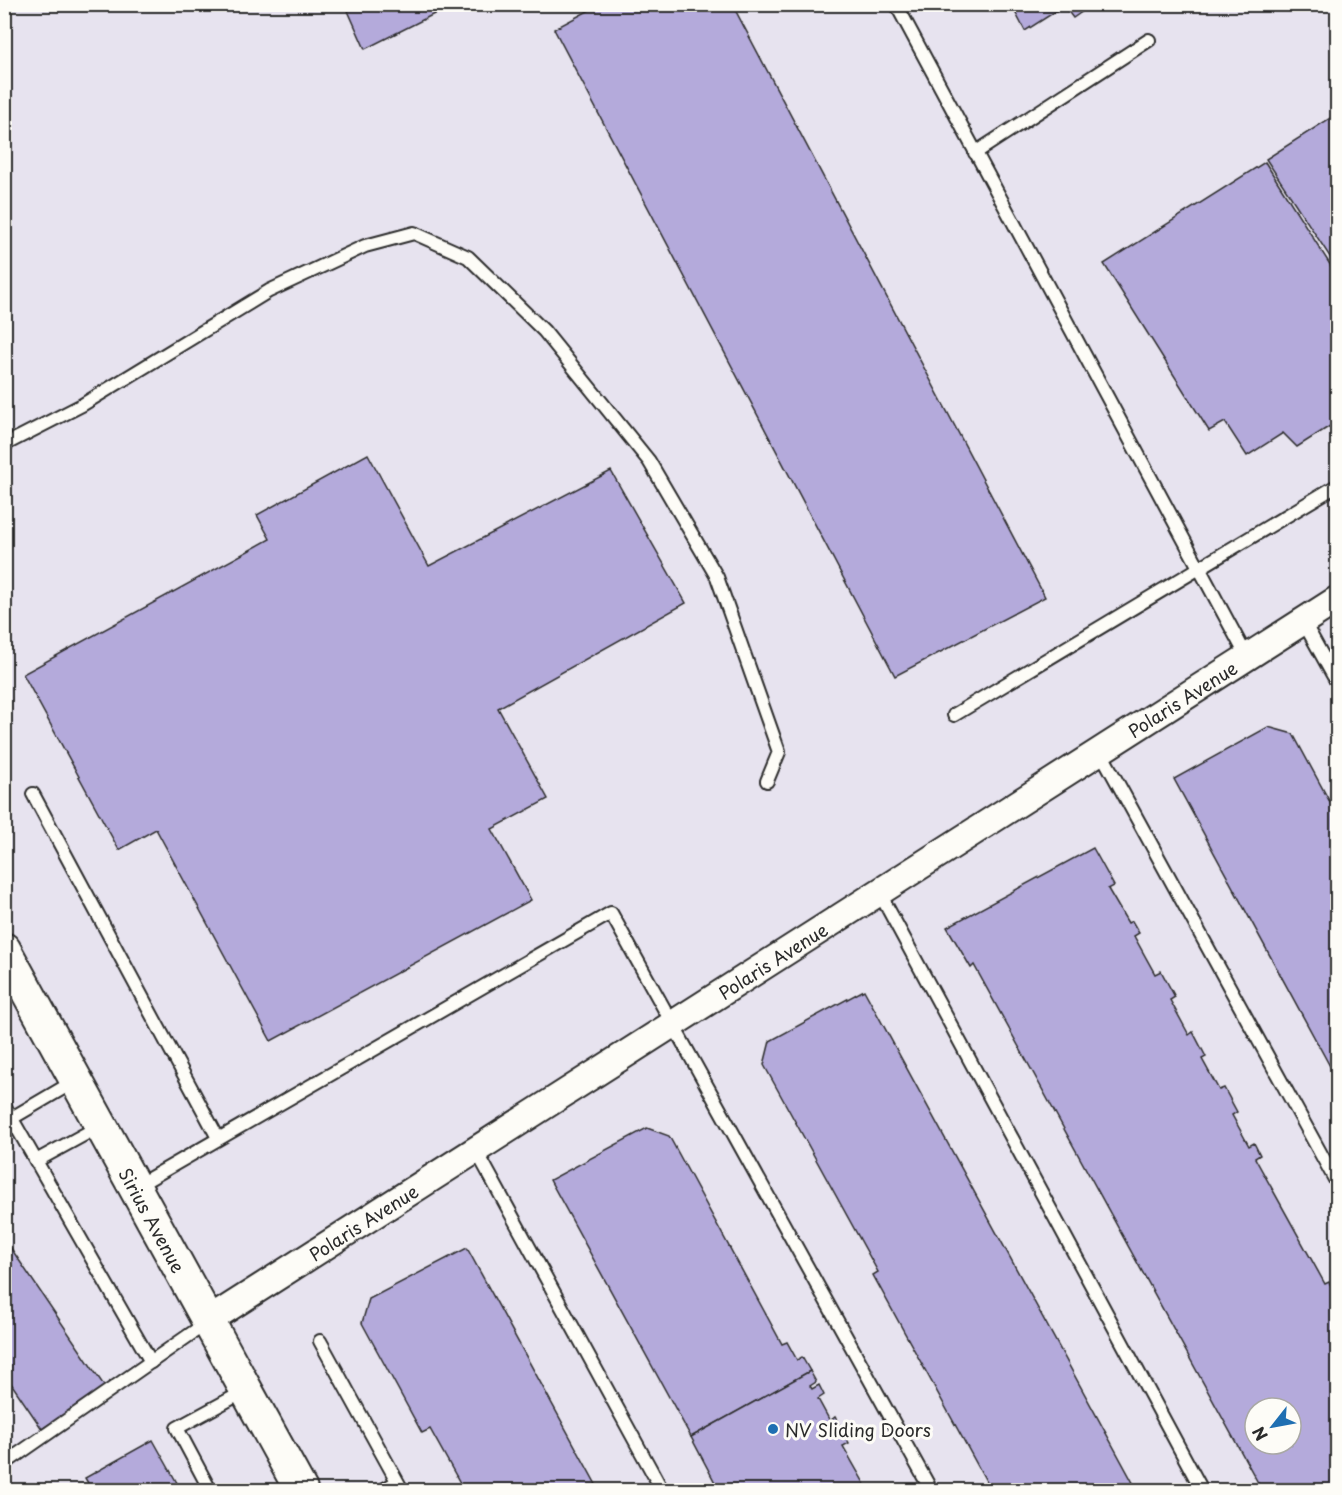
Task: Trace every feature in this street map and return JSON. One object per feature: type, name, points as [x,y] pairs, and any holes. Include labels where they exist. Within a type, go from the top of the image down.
[{"type":"street","name":"Polaris Avenue","points":[[208,1321],[1338,599]]},
{"type":"street","name":"Sirius Avenue","points":[[4,949],[301,1491]]},
{"type":"lane","points":[[896,4],[1247,657]]},
{"type":"lane","points":[[975,153],[1149,40]]},
{"type":"lane","points":[[4,444],[82,405],[269,291],[365,246],[414,233],[468,257],[544,331],[649,461],[717,577],[779,752],[767,781]]},
{"type":"lane","points":[[954,715],[1200,570],[1338,485]]},
{"type":"lane","points":[[1303,621],[1338,684]]},
{"type":"lane","points":[[1100,751],[1338,1185]]},
{"type":"lane","points":[[33,794],[218,1138]]},
{"type":"lane","points":[[879,892],[1202,1491]]},
{"type":"lane","points":[[135,1187],[611,913],[931,1491]]},
{"type":"lane","points":[[12,1118],[76,1081]]},
{"type":"lane","points":[[4,1105],[150,1362]]},
{"type":"lane","points":[[36,1161],[101,1125]]},
{"type":"lane","points":[[476,1150],[662,1491]]},
{"type":"lane","points":[[4,1464],[208,1321]]},
{"type":"lane","points":[[320,1341],[400,1486],[383,1491]]},
{"type":"lane","points":[[210,1491],[177,1428],[246,1390]]},
{"type":"shaded area","points":[[5,5],[1337,5],[1337,1490],[5,1490]]},
{"type":"building","points":[[345,4],[454,4],[365,49]]},
{"type":"building","points":[[601,4],[732,4],[1045,597],[895,676],[554,29]]},
{"type":"building","points":[[1011,4],[1093,4],[1073,18],[1064,6],[1025,31]]},
{"type":"building","points":[[1338,113],[1338,269],[1266,159]]},
{"type":"building","points":[[1265,162],[1338,277],[1338,421],[1297,447],[1283,433],[1247,456],[1225,422],[1209,431],[1104,264]]},
{"type":"building","points":[[368,454],[429,566],[611,471],[686,603],[498,708],[548,799],[492,829],[531,900],[271,1041],[156,829],[119,850],[23,674],[270,539],[257,515]]},
{"type":"building","points":[[1268,727],[1293,734],[1338,817],[1338,1081],[1174,779]]},
{"type":"building","points":[[1093,848],[1114,886],[1108,889],[1128,923],[1132,921],[1139,933],[1134,936],[1155,974],[1161,971],[1175,997],[1170,1000],[1189,1035],[1193,1032],[1206,1057],[1202,1059],[1219,1090],[1224,1088],[1237,1112],[1232,1115],[1249,1146],[1254,1143],[1260,1155],[1255,1158],[1325,1284],[1329,1282],[1338,1297],[1338,1490],[1262,1490],[1243,1456],[1303,1456],[1303,1396],[1243,1396],[1243,1455],[974,965],[971,968],[947,927]]},
{"type":"building","points":[[864,990],[1137,1490],[991,1490],[873,1275],[878,1272],[764,1065],[770,1041]]},
{"type":"building","points":[[647,1128],[669,1136],[782,1344],[787,1342],[797,1360],[802,1357],[810,1371],[691,1437],[550,1180]]},
{"type":"building","points":[[4,1238],[105,1387],[42,1429],[4,1373]]},
{"type":"building","points":[[467,1248],[599,1490],[464,1490],[430,1429],[422,1433],[362,1323],[369,1299]]},
{"type":"building","name":"NV Sliding Doors","points":[[810,1371],[816,1382],[810,1386],[812,1389],[819,1385],[824,1395],[818,1399],[830,1421],[835,1417],[849,1443],[843,1446],[868,1490],[719,1490],[691,1437]]},
{"type":"building","points":[[153,1440],[181,1490],[92,1490],[85,1478]]},
{"type":"place","name":"NV Sliding Doors","points":[[773,1429]]}]
